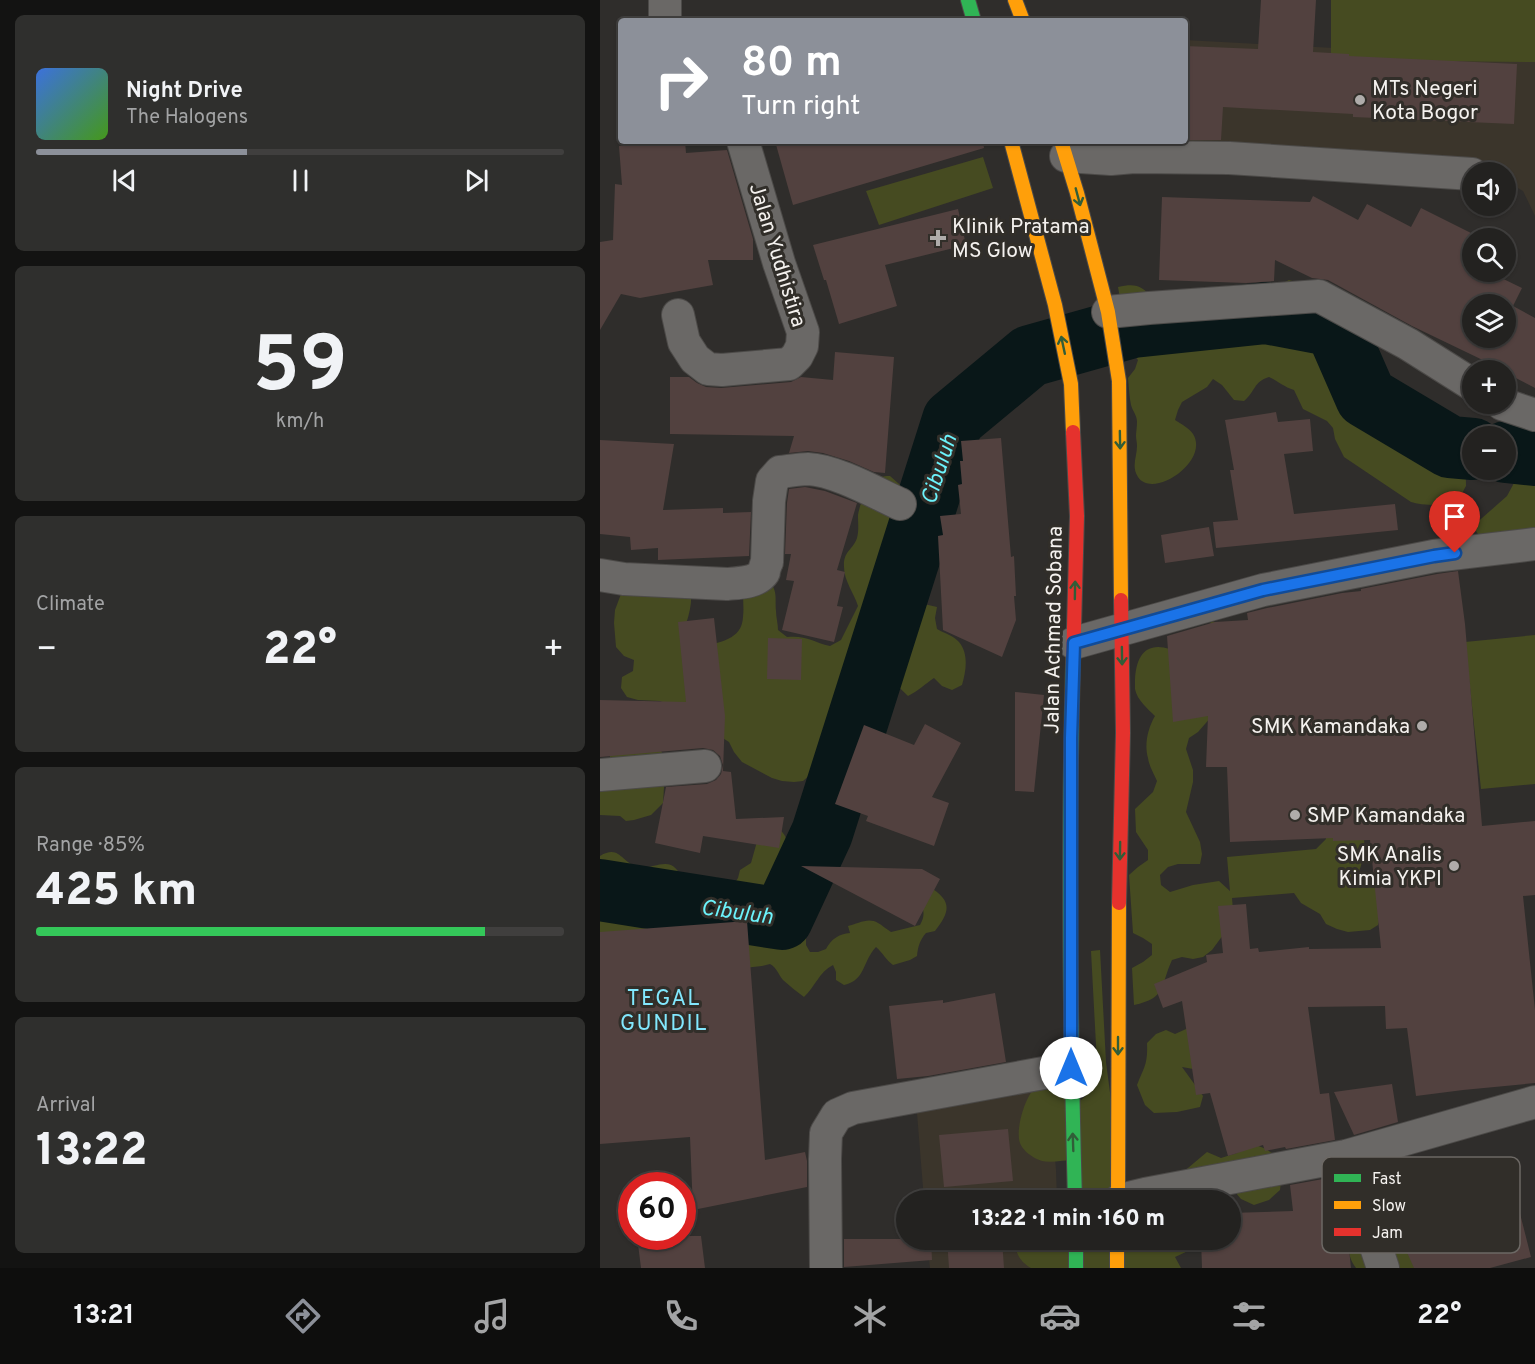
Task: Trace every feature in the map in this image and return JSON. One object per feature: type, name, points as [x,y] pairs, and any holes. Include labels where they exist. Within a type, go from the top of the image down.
[{"type":"main road","points":[[968,0],[973,18]]},
{"type":"main road","points":[[1015,0],[1022,18]]},
{"type":"main road","name":"Jalan Achmad Sobana","points":[[1012,144],[1055,306],[1071,384],[1077,516],[1071,738],[1071,1068],[1075,1190]]},
{"type":"main road","points":[[1064,148],[1109,317],[1119,381],[1123,733],[1118,959],[1119,1190]]},
{"type":"main road","points":[[1076,1250],[1076,1268]]},
{"type":"main road","points":[[1116,1268],[1117,1250]]},
{"type":"street","points":[[665,0],[665,18]]},
{"type":"street","name":"Jalan Yudhistira","points":[[678,315],[684,342],[695,359],[708,369],[722,370],[789,364],[797,356],[802,346],[803,332],[779,263],[745,144]]},
{"type":"street","points":[[1064,148],[1110,159],[1229,158],[1462,173]]},
{"type":"street","points":[[1109,317],[1149,308],[1318,296],[1408,344],[1462,378]]},
{"type":"street","points":[[1516,409],[1535,415]]},
{"type":"street","points":[[600,575],[624,579],[727,584],[742,583],[759,577],[764,572],[767,562],[772,481],[780,472],[819,470],[848,480],[900,504]]},
{"type":"street","points":[[1074,643],[1275,588],[1434,556],[1535,543]]},
{"type":"street","points":[[600,775],[705,766]]},
{"type":"street","points":[[826,1268],[826,1133],[837,1115],[853,1108],[1071,1068]]},
{"type":"street","points":[[1341,1157],[1535,1102]]},
{"type":"street","points":[[1165,1190],[1322,1161]]},
{"type":"street","points":[[1378,1253],[1383,1268]]},
{"type":"shaded area","name":"MTs Negeri Kota Bogor","points":[[1188,40],[1535,59],[1535,216],[1523,191],[1516,187],[1516,162],[1462,162],[1462,165],[1139,144],[1188,144]]},
{"type":"shaded area","points":[[1049,1089],[1057,1190],[923,1190],[917,1113]]},
{"type":"shaded area","points":[[928,1250],[1057,1250],[1056,1268],[930,1268]]},
{"type":"green space","points":[[1331,0],[1535,0],[1535,62],[1331,60]]},
{"type":"green space","points":[[983,157],[993,188],[879,225],[866,191]]},
{"type":"green space","points":[[1289,280],[1299,283],[1351,327],[1346,364],[1366,369],[1360,386],[1375,395],[1379,404],[1408,416],[1408,424],[1396,440],[1394,449],[1408,444],[1425,445],[1441,450],[1460,462],[1462,480],[1466,480],[1466,486],[1457,501],[1439,505],[1411,502],[1344,457],[1335,439],[1333,428],[1327,421],[1303,409],[1294,390],[1269,377],[1260,381],[1244,401],[1234,400],[1222,385],[1213,379],[1207,387],[1182,402],[1175,420],[1193,434],[1196,445],[1194,455],[1187,466],[1166,481],[1155,484],[1145,483],[1138,477],[1135,465],[1137,420],[1131,405],[1128,378],[1138,360],[1132,353],[1130,343],[1151,319],[1122,310],[1118,287],[1138,286],[1153,299],[1229,315],[1245,327],[1255,330],[1272,325],[1285,315],[1281,307],[1279,285]]},
{"type":"green space","points":[[1526,457],[1535,457],[1535,558],[1481,539],[1473,526],[1507,496],[1516,480],[1516,468]]},
{"type":"green space","points":[[890,476],[907,491],[918,496],[925,505],[926,529],[920,553],[914,563],[896,576],[890,584],[891,595],[912,604],[937,607],[935,618],[937,629],[957,640],[964,652],[965,668],[962,685],[952,690],[942,686],[934,678],[908,696],[876,665],[861,657],[851,660],[849,670],[852,681],[860,690],[864,735],[856,742],[835,749],[803,781],[794,782],[772,778],[742,762],[729,742],[670,705],[660,701],[627,697],[621,688],[622,677],[633,671],[634,660],[624,656],[616,647],[614,623],[615,610],[624,586],[691,590],[686,624],[701,647],[728,639],[739,631],[743,617],[743,593],[768,578],[775,594],[778,630],[787,637],[804,638],[830,646],[841,640],[858,606],[844,572],[844,562],[857,538],[860,505],[873,482],[880,477]]},
{"type":"green space","points":[[1210,621],[1225,624],[1212,716],[1198,732],[1189,738],[1186,749],[1193,770],[1193,782],[1186,812],[1200,842],[1202,854],[1200,864],[1178,864],[1168,867],[1160,875],[1161,885],[1170,892],[1219,881],[1230,891],[1227,857],[1316,849],[1326,839],[1326,828],[1363,832],[1364,853],[1358,874],[1372,873],[1383,879],[1381,914],[1378,925],[1370,930],[1348,932],[1326,924],[1320,914],[1301,903],[1294,893],[1232,898],[1233,910],[1226,931],[1212,950],[1203,957],[1193,959],[1182,957],[1172,960],[1157,995],[1134,1005],[1132,968],[1152,955],[1152,944],[1133,933],[1129,875],[1148,860],[1148,850],[1136,832],[1135,809],[1153,792],[1157,781],[1149,764],[1146,747],[1155,716],[1136,693],[1137,664],[1148,649],[1161,647],[1170,649],[1211,623]]},
{"type":"green space","points":[[1535,635],[1535,784],[1481,789],[1465,642]]},
{"type":"green space","points":[[656,738],[662,753],[663,803],[651,815],[634,820],[626,821],[620,816],[600,815],[600,774],[617,771],[603,742]]},
{"type":"green space","points":[[778,828],[786,837],[789,845],[787,859],[779,873],[784,916],[792,931],[806,938],[806,945],[810,952],[826,949],[836,938],[850,933],[848,926],[863,922],[874,921],[891,932],[920,925],[924,913],[921,902],[928,886],[945,901],[946,912],[935,931],[926,933],[922,938],[917,956],[893,965],[876,947],[860,975],[851,983],[844,985],[836,980],[833,965],[824,972],[804,997],[783,980],[770,964],[744,968],[600,966],[600,856],[616,853],[632,865],[642,868],[663,864],[671,865],[678,871],[685,884],[712,877],[726,884],[734,884],[740,870],[751,863],[758,838]]},
{"type":"green space","points":[[1100,950],[1106,1062],[1123,1190],[1069,1190],[1075,1160],[1046,1162],[1038,1160],[1024,1150],[1019,1139],[1024,1106],[1038,1085],[1044,1081],[1058,1080],[1081,1100],[1093,1089],[1092,1072],[1097,1064],[1091,951]]},
{"type":"green space","points":[[1195,1025],[1199,1070],[1182,1067],[1203,1096],[1200,1107],[1177,1112],[1154,1113],[1145,1105],[1137,1085],[1146,1061],[1147,1043],[1156,1034],[1166,1030],[1175,1034]]},
{"type":"green space","points":[[1251,1143],[1279,1158],[1282,1174],[1280,1190],[1269,1200],[1254,1205],[1241,1199],[1241,1190],[1233,1190],[1230,1186],[1228,1190],[1151,1190],[1152,1183],[1166,1173],[1182,1173],[1207,1152],[1221,1158],[1237,1153]]},
{"type":"green space","points":[[1055,1188],[1058,1190],[1037,1190],[1038,1189]]},
{"type":"green space","points":[[1016,1250],[1189,1250],[1175,1257],[1181,1268],[1031,1268],[1018,1256]]},
{"type":"green space","points":[[1349,1253],[1420,1253],[1425,1268],[1356,1268]]},
{"type":"building","points":[[1261,0],[1316,0],[1313,52],[1349,54],[1349,56],[1517,64],[1514,124],[1353,117],[1353,114],[1223,107],[1221,140],[1188,140],[1188,46],[1258,49]]},
{"type":"building","points":[[685,144],[686,153],[727,150],[753,239],[753,260],[708,260],[713,285],[640,298],[621,294],[600,330],[600,242],[613,240],[615,184],[622,185],[619,146]]},
{"type":"building","points":[[776,144],[983,144],[984,148],[793,205]]},
{"type":"building","points":[[1313,196],[1358,220],[1367,204],[1411,227],[1421,208],[1462,228],[1462,282],[1510,282],[1522,288],[1516,300],[1516,294],[1462,294],[1462,348],[1516,348],[1516,308],[1535,318],[1535,388],[1516,378],[1516,360],[1483,360],[1412,326],[1328,280],[1312,278],[1275,260],[1274,281],[1246,283],[1159,280],[1162,197],[1310,202]]},
{"type":"building","points":[[958,209],[966,245],[885,265],[897,306],[839,324],[813,245]]},
{"type":"building","points":[[835,352],[894,357],[885,473],[874,472],[823,453],[808,451],[789,453],[794,436],[670,434],[670,377],[689,377],[706,387],[721,388],[791,382],[801,377],[833,380]]},
{"type":"building","points":[[1276,412],[1278,422],[1310,419],[1313,451],[1284,454],[1294,514],[1395,504],[1398,530],[1216,548],[1213,522],[1238,520],[1230,470],[1234,470],[1225,420]]},
{"type":"building","points":[[1001,438],[1016,596],[1014,596],[1016,620],[1002,657],[943,630],[938,536],[943,535],[940,516],[961,514],[958,485],[962,484],[961,441]]},
{"type":"building","points":[[600,440],[674,444],[663,510],[723,508],[723,513],[751,512],[749,556],[658,560],[658,548],[631,550],[630,537],[600,534]]},
{"type":"building","points":[[805,487],[825,491],[857,503],[837,570],[845,572],[837,606],[843,607],[834,642],[782,630],[794,581],[786,580],[791,554],[785,554],[789,489]]},
{"type":"building","points":[[1209,527],[1214,556],[1165,563],[1161,535]]},
{"type":"building","points":[[1458,571],[1465,624],[1482,826],[1535,821],[1535,895],[1523,896],[1535,1010],[1535,1083],[1416,1096],[1407,1028],[1386,1029],[1385,1006],[1308,1007],[1320,1094],[1329,1093],[1335,1140],[1265,1151],[1263,1145],[1228,1156],[1210,1093],[1196,1095],[1182,1001],[1163,1008],[1154,984],[1207,962],[1206,955],[1223,953],[1218,906],[1246,904],[1250,949],[1258,948],[1259,952],[1309,947],[1309,949],[1381,948],[1370,840],[1333,841],[1333,838],[1230,842],[1227,767],[1206,767],[1208,716],[1173,722],[1167,636],[1215,622],[1248,620],[1247,613],[1267,608]]},
{"type":"building","points":[[714,618],[725,716],[723,771],[731,772],[736,819],[784,817],[779,848],[703,836],[700,853],[655,843],[666,787],[707,784],[716,780],[721,774],[723,765],[720,756],[713,750],[703,748],[600,757],[600,700],[686,702],[678,622]]},
{"type":"building","points":[[768,638],[802,639],[801,680],[767,679]]},
{"type":"building","points":[[1015,692],[1044,695],[1034,792],[1015,791]]},
{"type":"building","points":[[925,724],[961,743],[932,797],[949,803],[934,846],[866,821],[868,816],[835,804],[864,725],[914,745]]},
{"type":"building","points":[[801,866],[922,869],[940,879],[915,926]]},
{"type":"building","points":[[747,921],[765,1160],[805,1152],[807,1187],[696,1209],[696,1172],[691,1172],[690,1137],[600,1144],[600,932]]},
{"type":"building","points":[[995,993],[1006,1062],[928,1076],[897,1079],[889,1006],[943,1000],[943,1003]]},
{"type":"building","points":[[1392,1084],[1398,1122],[1354,1135],[1334,1092]]},
{"type":"building","points":[[1008,1129],[1013,1181],[944,1187],[939,1135]]},
{"type":"building","points":[[1322,1179],[1322,1253],[1349,1253],[1351,1268],[1202,1268],[1201,1250],[1241,1250],[1241,1213],[1293,1211],[1290,1185]]},
{"type":"building","points":[[1520,1214],[1531,1257],[1490,1268],[1414,1268],[1407,1253],[1520,1253]]},
{"type":"building","points":[[696,1236],[701,1236],[705,1268],[641,1268],[639,1250],[696,1250]]},
{"type":"building","points":[[844,1239],[896,1239],[896,1250],[932,1250],[932,1260],[844,1267]]},
{"type":"building","points":[[948,1250],[1003,1250],[1004,1268],[949,1268]]},
{"type":"waterway","name":"Cibuluh","points":[[600,890],[782,919],[822,833],[953,420],[1030,356],[1133,327],[1266,313],[1335,326],[1366,397],[1450,447],[1462,448]]},
{"type":"waterway","name":"Cibuluh","points":[[1516,453],[1535,455]]},
{"type":"traffic: fast","points":[[968,0],[973,18]]},
{"type":"traffic: fast","points":[[1073,664],[1070,932],[1075,1190]]},
{"type":"traffic: fast","points":[[1076,1250],[1076,1268]]},
{"type":"traffic: slow","points":[[1015,0],[1022,18]]},
{"type":"traffic: slow","points":[[1012,144],[1055,305],[1071,384],[1073,432]]},
{"type":"traffic: slow","points":[[1062,144],[1108,312],[1119,381],[1121,600]]},
{"type":"traffic: slow","points":[[1118,1190],[1119,903]]},
{"type":"traffic: slow","points":[[1117,1250],[1117,1268]]},
{"type":"traffic: jam","points":[[1073,432],[1077,516],[1073,664]]},
{"type":"traffic: jam","points":[[1119,903],[1123,733],[1121,600]]},
{"type":"place","name":"MTs Negeri Kota Bogor","points":[[1360,100]]},
{"type":"place","name":"Klinik Pratama MS Glow","points":[[938,238]]},
{"type":"place","name":"SMK Kamandaka","points":[[1422,726]]},
{"type":"place","name":"SMP Kamandaka","points":[[1295,815]]},
{"type":"place","name":"SMK Analis Kimia YKPI","points":[[1454,866]]},
{"type":"district","name":"TEGAL GUNDIL","points":[[664,1010]]},
{"type":"route","points":[[1071,1068],[1071,738],[1074,643],[1263,590],[1455,553]]}]
